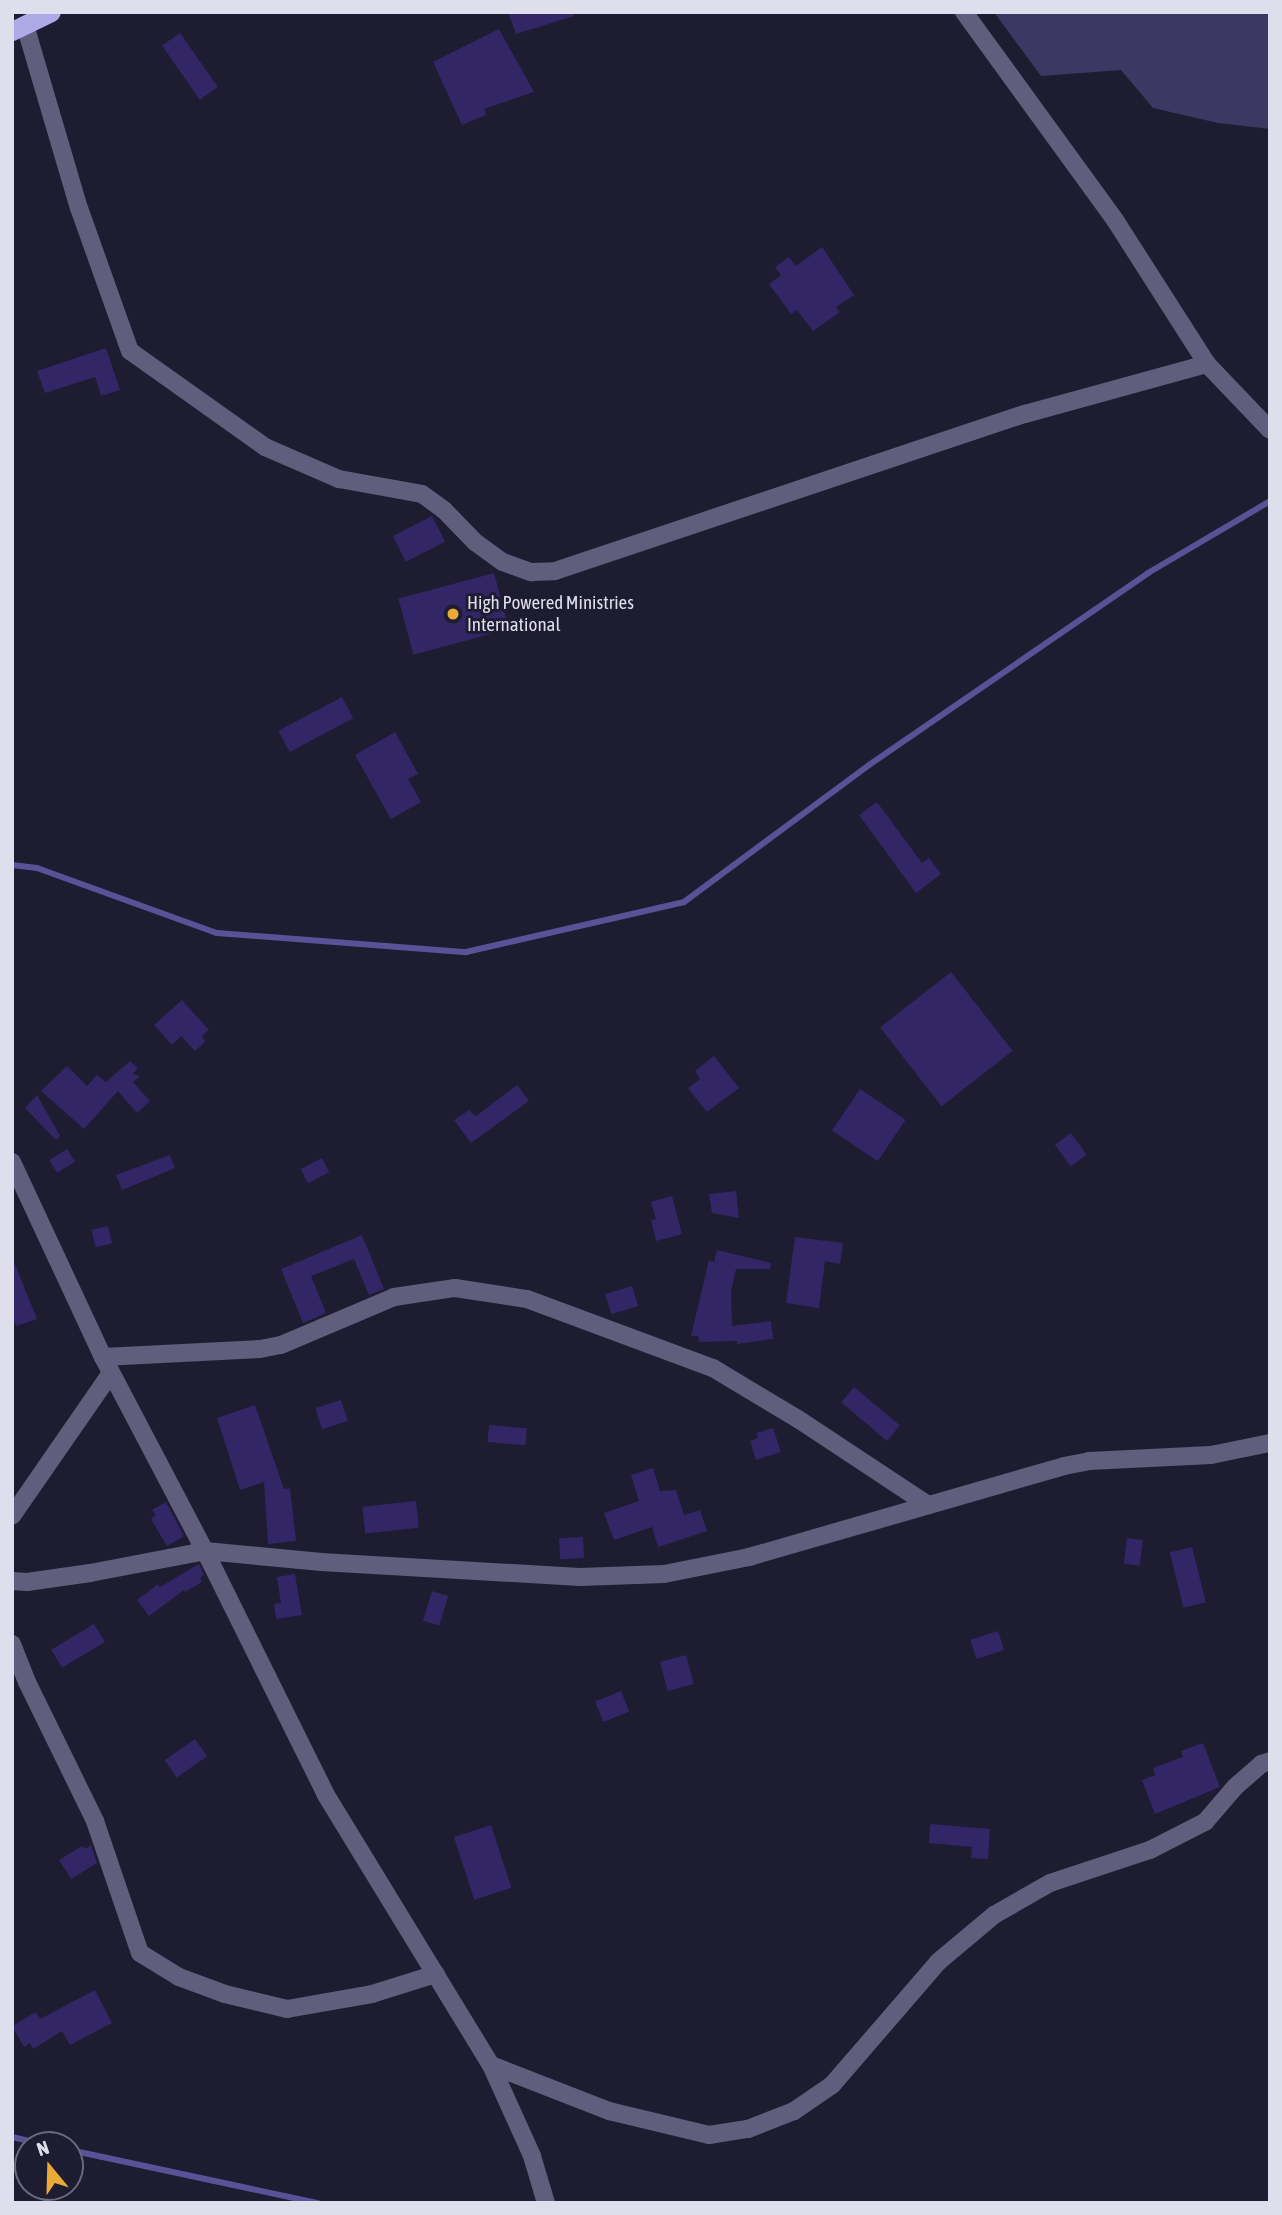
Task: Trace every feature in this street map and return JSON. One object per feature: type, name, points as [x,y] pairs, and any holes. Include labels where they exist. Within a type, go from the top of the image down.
[{"type":"highway","points":[[19,28],[51,12]]},
{"type":"street","points":[[964,12],[1115,220],[1207,364],[1270,430]]},
{"type":"street","points":[[19,28],[130,351],[265,447],[339,480],[422,494],[444,510],[475,542],[503,562],[531,572],[555,571],[1025,414],[1207,364]]},
{"type":"street","points":[[12,1163],[107,1365],[205,1551],[326,1795],[491,2065],[532,2157],[546,2203]]},
{"type":"street","points":[[107,1365],[281,1345],[394,1297],[455,1288],[527,1299],[713,1368],[798,1419],[928,1505]]},
{"type":"street","points":[[12,1516],[107,1365]]},
{"type":"street","points":[[12,1581],[40,1581],[205,1551],[321,1562],[580,1577],[664,1574],[749,1557],[1089,1461],[1211,1455],[1270,1443]]},
{"type":"street","points":[[12,1644],[27,1682],[95,1821],[140,1953],[179,1977],[225,1994],[287,2009],[372,1994],[436,1974]]},
{"type":"street","points":[[491,2065],[609,2112],[709,2135],[748,2129],[794,2111],[832,2085],[938,1962],[993,1915],[1050,1883],[1150,1850],[1205,1822],[1235,1787],[1261,1764],[1270,1761]]},
{"type":"shaded area","points":[[994,12],[1270,12],[1270,129],[1218,123],[1153,108],[1121,70],[1041,76]]},
{"type":"building","points":[[508,12],[573,12],[574,16],[516,34]]},
{"type":"building","points":[[499,29],[534,92],[484,109],[486,115],[462,125],[433,62]]},
{"type":"building","points":[[180,33],[218,87],[200,100],[162,46]]},
{"type":"building","points":[[822,247],[854,295],[836,307],[840,312],[813,331],[797,310],[791,314],[769,284],[781,275],[775,267],[789,257],[796,266]]},
{"type":"building","points":[[106,348],[120,390],[101,396],[95,377],[45,393],[37,371]]},
{"type":"building","points":[[432,516],[445,542],[406,562],[393,536]]},
{"type":"building","name":"High Powered Ministries International","points":[[494,573],[509,629],[413,655],[398,599]]},
{"type":"building","points":[[342,697],[353,718],[290,752],[278,731]]},
{"type":"building","points":[[395,732],[418,774],[408,779],[421,802],[391,819],[355,755]]},
{"type":"building","points":[[877,802],[922,863],[929,858],[941,874],[916,893],[859,815]]},
{"type":"building","points":[[951,972],[1013,1051],[942,1106],[880,1027]]},
{"type":"building","points":[[182,1000],[209,1030],[202,1036],[205,1042],[195,1051],[181,1036],[172,1045],[154,1025]]},
{"type":"building","points":[[714,1056],[739,1088],[707,1112],[688,1088],[700,1079],[695,1071]]},
{"type":"building","points":[[130,1061],[138,1068],[133,1074],[140,1076],[133,1082],[150,1101],[137,1113],[118,1091],[84,1129],[41,1091],[67,1066],[87,1086],[97,1075],[106,1082]]},
{"type":"building","points":[[517,1085],[529,1101],[471,1143],[454,1120],[469,1110],[476,1116]]},
{"type":"building","points":[[860,1089],[906,1120],[878,1161],[832,1130]]},
{"type":"building","points":[[37,1095],[60,1136],[56,1140],[25,1108]]},
{"type":"building","points":[[1071,1133],[1087,1155],[1071,1167],[1055,1145]]},
{"type":"building","points":[[67,1149],[75,1162],[57,1173],[49,1160]]},
{"type":"building","points":[[170,1155],[175,1168],[122,1190],[116,1175]]},
{"type":"building","points":[[322,1158],[329,1172],[308,1183],[301,1169]]},
{"type":"building","points":[[736,1191],[739,1218],[712,1213],[709,1194]]},
{"type":"building","points":[[672,1196],[682,1234],[656,1241],[651,1220],[656,1219],[651,1202]]},
{"type":"building","points":[[108,1226],[112,1244],[95,1247],[91,1230]]},
{"type":"building","points":[[362,1235],[384,1289],[369,1295],[354,1259],[311,1276],[326,1313],[303,1323],[281,1269]]},
{"type":"building","points":[[795,1237],[843,1243],[840,1264],[825,1261],[819,1308],[786,1303]]},
{"type":"building","points":[[717,1250],[771,1263],[770,1269],[736,1269],[731,1292],[732,1326],[771,1321],[773,1339],[737,1344],[737,1341],[699,1342],[698,1336],[691,1336],[709,1260],[714,1262]]},
{"type":"building","points":[[12,1257],[37,1319],[16,1326],[12,1316]]},
{"type":"building","points":[[632,1286],[638,1306],[611,1314],[605,1294]]},
{"type":"building","points":[[854,1387],[900,1426],[887,1441],[841,1402]]},
{"type":"building","points":[[341,1400],[348,1421],[322,1429],[315,1408]]},
{"type":"building","points":[[255,1405],[284,1489],[290,1488],[296,1541],[268,1544],[264,1482],[240,1490],[217,1418]]},
{"type":"building","points":[[489,1425],[527,1428],[525,1445],[488,1442]]},
{"type":"building","points":[[773,1428],[781,1452],[756,1460],[750,1441],[758,1438],[756,1433]]},
{"type":"building","points":[[653,1468],[660,1491],[676,1490],[684,1515],[700,1510],[707,1531],[658,1547],[652,1527],[614,1540],[604,1513],[639,1501],[631,1475]]},
{"type":"building","points":[[416,1501],[419,1528],[365,1533],[362,1507]]},
{"type":"building","points":[[166,1502],[184,1536],[167,1546],[151,1519],[156,1515],[152,1510]]},
{"type":"building","points":[[583,1537],[584,1558],[560,1559],[559,1538]]},
{"type":"building","points":[[1127,1538],[1143,1540],[1140,1566],[1124,1564]]},
{"type":"building","points":[[1192,1547],[1206,1602],[1183,1608],[1170,1553]]},
{"type":"building","points":[[199,1564],[204,1575],[200,1578],[202,1582],[185,1592],[184,1590],[149,1616],[137,1600],[158,1584],[160,1587]]},
{"type":"building","points":[[295,1574],[302,1615],[276,1619],[274,1604],[281,1603],[277,1577]]},
{"type":"building","points":[[432,1591],[448,1596],[439,1626],[423,1621]]},
{"type":"building","points":[[94,1624],[105,1642],[62,1668],[51,1650]]},
{"type":"building","points":[[998,1631],[1004,1650],[977,1659],[970,1640]]},
{"type":"building","points":[[686,1655],[694,1684],[668,1691],[660,1662]]},
{"type":"building","points":[[621,1691],[629,1711],[603,1722],[595,1701]]},
{"type":"building","points":[[195,1739],[207,1756],[177,1777],[165,1760]]},
{"type":"building","points":[[1203,1743],[1220,1787],[1155,1814],[1142,1780],[1155,1775],[1153,1768],[1183,1757],[1181,1751]]},
{"type":"building","points":[[930,1824],[990,1829],[988,1859],[971,1858],[972,1847],[929,1843]]},
{"type":"building","points":[[491,1825],[511,1888],[474,1900],[454,1837]]},
{"type":"building","points":[[91,1845],[97,1863],[71,1879],[59,1860],[82,1846],[86,1849]]},
{"type":"building","points":[[95,1990],[112,2023],[70,2045],[62,2031],[33,2049],[30,2043],[24,2047],[12,2026],[36,2012],[40,2019]]},
{"type":"waterway","points":[[12,865],[37,868],[217,933],[466,952],[684,902],[869,765],[1148,573],[1270,501]]},
{"type":"waterway","points":[[84,2153],[318,2203]]},
{"type":"place","name":"High Powered Ministries International","points":[[453,614]]}]
